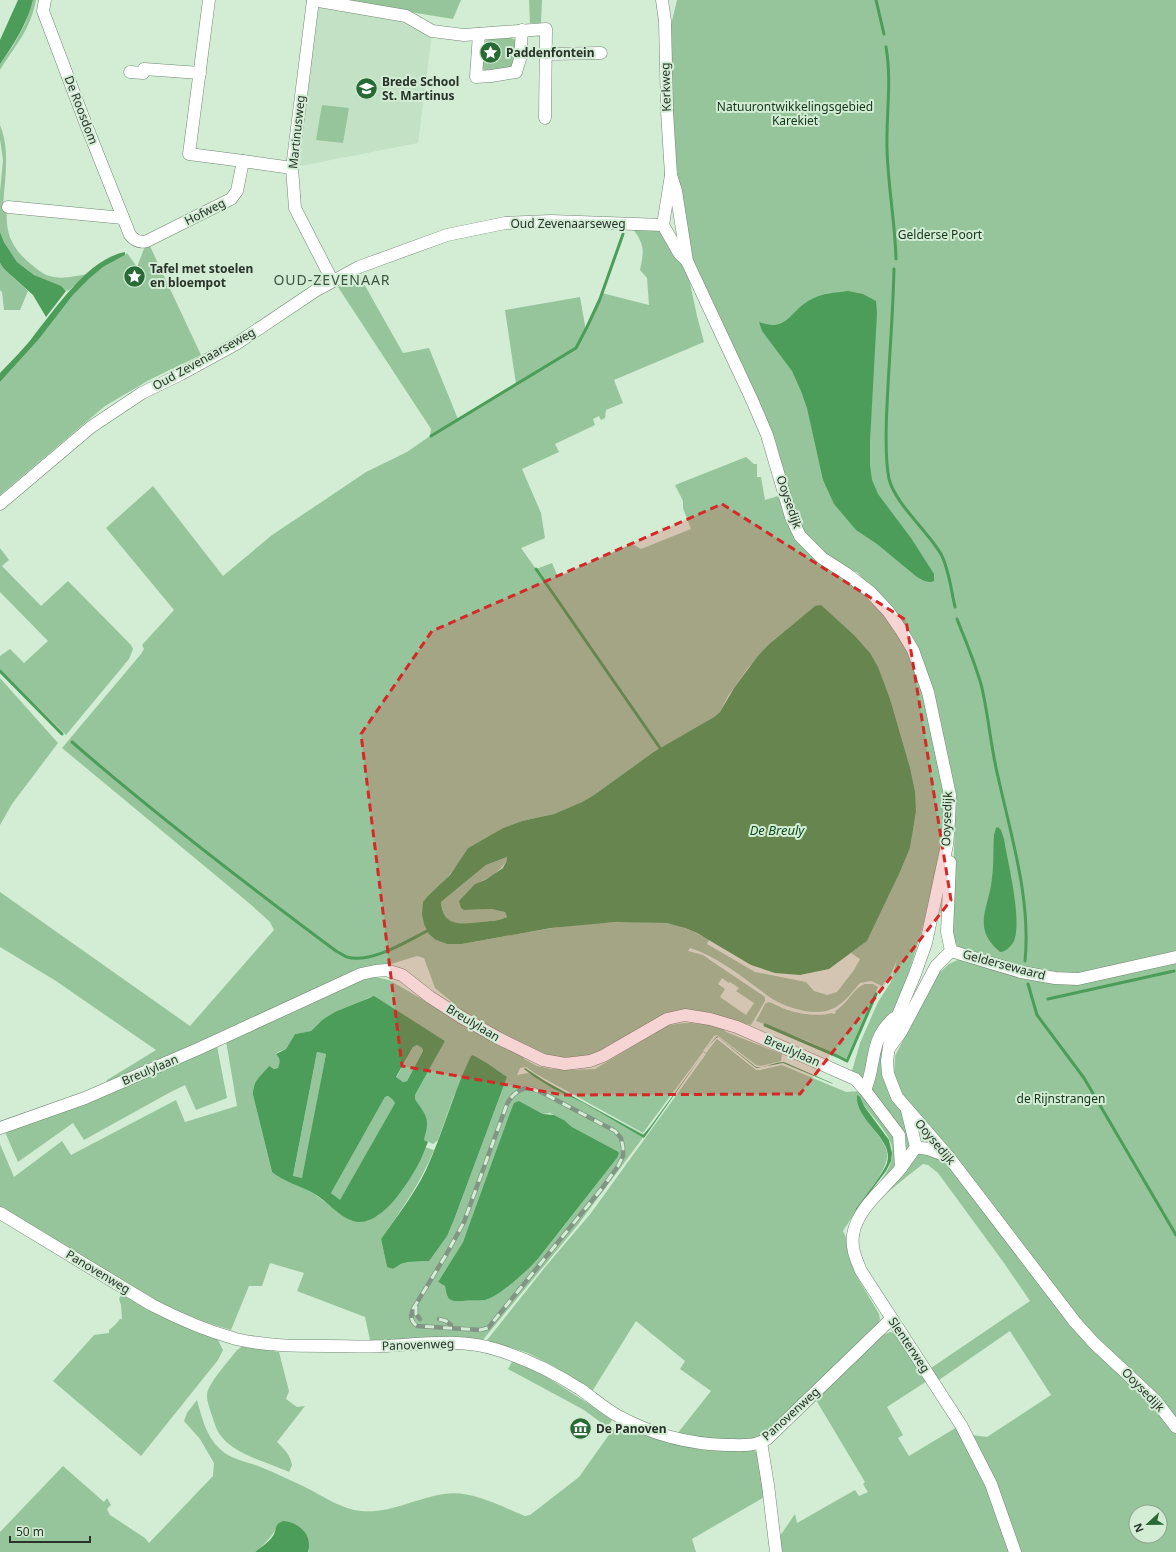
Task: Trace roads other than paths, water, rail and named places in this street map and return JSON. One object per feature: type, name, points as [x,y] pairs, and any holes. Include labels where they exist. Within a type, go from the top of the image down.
[{"type":"street","name":"De Roosdom","points":[[45,0],[43,11],[123,218],[130,235],[142,242]]},
{"type":"street","points":[[209,0],[189,154],[292,168]]},
{"type":"street","points":[[313,0],[406,16],[432,31],[464,35],[546,29],[547,54],[545,118]]},
{"type":"street","name":"Martinusweg","points":[[313,0],[292,168],[295,208],[332,280]]},
{"type":"street","name":"Kerkweg","points":[[662,0],[665,21],[667,111],[671,175]]},
{"type":"street","points":[[479,34],[476,77],[516,72],[520,59],[522,30]]},
{"type":"street","points":[[547,54],[601,53]]},
{"type":"street","points":[[130,72],[143,73],[144,69],[200,73]]},
{"type":"street","name":"Hofweg","points":[[142,242],[231,199],[237,191],[243,161]]},
{"type":"street","points":[[671,175],[663,225],[679,253],[687,260]]},
{"type":"street","name":"Ooysedijk","points":[[671,175],[676,191],[687,260],[767,435],[792,517],[800,536],[822,558],[847,574],[870,592],[888,611],[913,650],[928,692],[950,795],[947,845],[926,943],[891,1032],[887,1061],[888,1074],[897,1097],[948,1156],[1075,1322],[1094,1343],[1156,1401],[1176,1427]]},
{"type":"street","points":[[8,207],[123,218]]},
{"type":"street","name":"Oud Zevenaarseweg","points":[[0,504],[91,427],[142,393],[236,344],[332,280],[374,260],[447,235],[505,224],[551,221],[663,225]]},
{"type":"street","points":[[889,1048],[901,1032],[936,966],[951,951],[946,932],[950,859],[947,845]]},
{"type":"street","name":"Geldersewaard","points":[[951,951],[1021,972],[1055,978],[1078,979],[1176,957]]},
{"type":"street","name":"Breulylaan","points":[[0,1128],[92,1095],[198,1049],[361,974],[374,970],[386,970],[402,975],[430,997],[461,1017],[523,1052],[543,1060],[566,1064],[590,1061],[603,1056],[667,1019],[685,1015],[710,1019],[737,1027],[855,1080],[866,1090],[899,1135],[901,1168]]},
{"type":"street","points":[[866,1090],[870,1080],[873,1057],[877,1043],[888,1024],[898,1015]]},
{"type":"street","points":[[906,1107],[916,1147],[928,1149],[948,1156]]},
{"type":"street","name":"Slenterweg","points":[[916,1147],[901,1168],[859,1217],[852,1240],[856,1260],[891,1319],[961,1425],[991,1484],[1015,1552]]},
{"type":"street","name":"Panovenweg","points":[[0,1214],[152,1305],[177,1318],[207,1330],[237,1339],[272,1345],[384,1346],[448,1342],[497,1350],[524,1360],[554,1374],[619,1416],[670,1437],[705,1445],[745,1446],[767,1439],[891,1319]]},
{"type":"street","points":[[761,1442],[776,1552]]},
{"type":"water","points":[[18,0],[33,0],[24,26],[0,64],[0,40]]},
{"type":"water","points":[[0,232],[4,242],[17,262],[34,275],[61,286],[66,291],[46,317],[33,295],[4,269],[0,263]]},
{"type":"water","points":[[125,252],[125,255],[103,267],[73,295],[39,339],[0,382],[0,373],[27,344],[74,286],[98,264],[111,256]]},
{"type":"water","points":[[848,291],[863,294],[876,301],[877,313],[870,441],[870,465],[872,480],[878,494],[911,538],[934,574],[934,581],[932,582],[917,577],[877,544],[856,530],[834,504],[823,480],[807,408],[801,391],[792,371],[762,331],[759,322],[769,325],[777,325],[788,319],[804,304],[816,297],[825,294]]},
{"type":"water","name":"De Breuly","points":[[821,605],[853,634],[870,653],[878,667],[890,699],[910,768],[915,792],[916,812],[910,848],[867,941],[829,969],[800,975],[775,973],[751,965],[697,933],[667,923],[615,922],[551,928],[462,944],[447,944],[436,940],[429,934],[424,924],[422,914],[423,902],[450,875],[468,848],[503,828],[522,821],[554,814],[582,802],[655,751],[714,717],[720,712],[734,688],[757,657],[768,645],[815,606]],"holes":[[[507,857],[503,868],[485,880],[475,884],[459,901],[461,908],[464,910],[491,909],[505,912],[507,917],[494,921],[461,923],[450,920],[445,916],[441,902],[486,865]]]},
{"type":"water","points":[[998,827],[1001,830],[1004,839],[1016,916],[1014,940],[1007,949],[1002,952],[1000,952],[991,943],[984,926],[984,917],[993,873],[994,835],[996,828]]},
{"type":"water","points":[[374,996],[445,1041],[415,1095],[415,1099],[425,1114],[427,1122],[424,1140],[428,1142],[421,1159],[409,1180],[393,1202],[374,1218],[363,1222],[348,1219],[313,1193],[282,1179],[272,1172],[253,1095],[254,1086],[269,1066],[274,1069],[278,1068],[280,1061],[276,1054],[286,1049],[295,1034],[311,1031],[322,1020],[335,1012]],"holes":[[[417,1045],[422,1048],[423,1051],[407,1081],[403,1082],[396,1077],[413,1047]],[[317,1052],[326,1054],[302,1178],[293,1176]],[[388,1096],[395,1103],[340,1200],[331,1193],[385,1097]]]},
{"type":"water","points":[[717,1036],[756,1067],[761,1067],[756,1068],[718,1037],[705,1050]]},
{"type":"water","points":[[703,1054],[644,1138],[584,1103],[554,1089],[524,1069],[525,1068],[545,1081],[643,1135]]},
{"type":"water","points":[[473,1055],[507,1077],[455,1217],[447,1236],[429,1261],[408,1262],[393,1269],[387,1267],[381,1239],[411,1197],[426,1170],[459,1084],[471,1056]]},
{"type":"water","points":[[784,1062],[833,1084],[783,1063],[766,1066]]},
{"type":"water","points":[[857,1095],[860,1097],[864,1106],[889,1140],[892,1153],[891,1161],[886,1171],[855,1212],[885,1168],[888,1154],[880,1138],[862,1113],[858,1104]]},
{"type":"water","points":[[519,1101],[543,1114],[554,1115],[564,1120],[572,1127],[619,1153],[617,1158],[537,1260],[520,1276],[491,1298],[485,1300],[452,1300],[448,1297],[445,1286],[438,1282],[463,1242],[510,1113],[514,1103]]},
{"type":"water","points":[[283,1521],[294,1524],[303,1530],[307,1535],[309,1546],[308,1552],[255,1552],[271,1539],[277,1525]]},
{"type":"waterway","points":[[876,0],[884,34]]},
{"type":"waterway","points":[[886,47],[889,72],[887,136],[888,163],[896,259]]},
{"type":"waterway","points":[[431,436],[576,348],[600,299],[623,234]]},
{"type":"waterway","points":[[894,269],[886,423],[886,452],[889,479],[898,498],[941,554],[948,573],[955,607]]},
{"type":"waterway","points":[[536,569],[660,748]]},
{"type":"waterway","points":[[957,619],[974,662],[982,688],[996,769],[1015,848],[1023,893],[1026,938],[1025,961]]},
{"type":"waterway","points":[[0,671],[62,734]]},
{"type":"waterway","points":[[72,742],[136,796],[235,875],[302,926],[345,956],[357,958],[378,954],[427,931]]},
{"type":"waterway","points":[[1048,999],[1174,971]]},
{"type":"waterway","points":[[1028,984],[1037,1015],[1084,1078],[1176,1235]]},
{"type":"waterway","points":[[765,1025],[847,1061],[876,994]]},
{"type":"railway","points":[[530,1088],[543,1093],[615,1131],[621,1138],[623,1156],[618,1166],[603,1187],[488,1328],[480,1330],[417,1326],[413,1323],[412,1319],[413,1309],[464,1222],[507,1104],[516,1093],[522,1089],[530,1088]]},
{"type":"railway","points":[[416,1306],[416,1314],[420,1319]]},
{"type":"railway","points":[[439,1319],[446,1321],[451,1325]]},
{"type":"place","name":"Paddenfontein","points":[[491,53]]},
{"type":"place","name":"Brede School St. Martinus","points":[[367,89]]},
{"type":"place","name":"Tafel met stoelen en bloempot","points":[[135,276]]},
{"type":"place","name":"De Panoven","points":[[580,1429]]},
{"type":"district","name":"OUD-ZEVENAAR","points":[[332,280]]},
{"type":"park label","name":"Natuurontwikkelingsgebied Karekiet","points":[[795,114]]},
{"type":"park label","name":"Gelderse Poort","points":[[940,235]]},
{"type":"park label","name":"de Rijnstrangen","points":[[1061,1099]]}]
